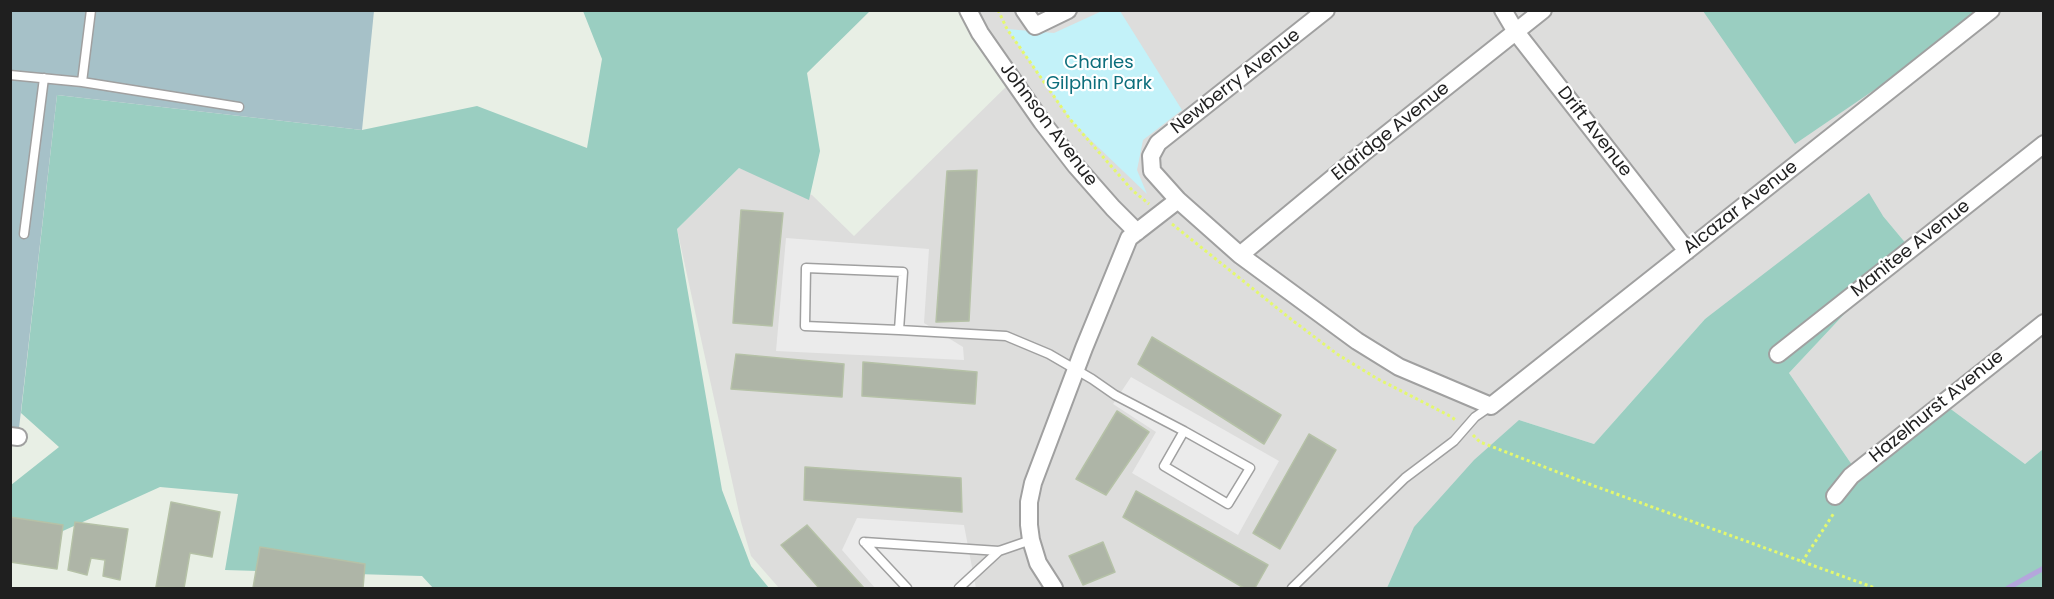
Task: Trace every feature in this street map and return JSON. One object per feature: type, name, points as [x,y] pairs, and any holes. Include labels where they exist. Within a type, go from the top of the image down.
[{"type":"street","name":"Johnson Avenue","points":[[968,10],[980,33],[1042,122],[1076,166],[1137,232]]},
{"type":"street","points":[[1024,10],[1035,26],[1068,10]]},
{"type":"street","name":"Newberry Avenue","points":[[1178,200],[1152,171],[1151,156],[1158,143],[1326,10]]},
{"type":"street","name":"Drift Avenue","points":[[1503,10],[1516,32],[1687,251]]},
{"type":"street","name":"Eldridge Avenue","points":[[1240,255],[1363,153],[1544,10]]},
{"type":"street","name":"Alcazar Avenue","points":[[1491,406],[1991,10]]},
{"type":"street","name":"Manitee Avenue","points":[[1778,354],[2043,144]]},
{"type":"street","points":[[1054,588],[1038,563],[1031,540],[1029,502],[1033,483],[1129,238],[1178,200],[1240,255],[1357,341],[1390,362],[1491,406]]},
{"type":"street","name":"Hazelhurst Avenue","points":[[1835,496],[1851,476],[2043,323]]},
{"type":"lane","points":[[82,82],[91,10]]},
{"type":"lane","points":[[10,75],[82,82],[239,107]]},
{"type":"lane","points":[[24,234],[44,78]]},
{"type":"lane","points":[[899,330],[903,272],[806,268],[805,326],[1006,336],[1049,354],[1115,395],[1184,431],[1250,468],[1228,504],[1164,466],[1184,431]]},
{"type":"lane","points":[[1292,588],[1405,478],[1454,441],[1475,417],[1491,406]]},
{"type":"lane","points":[[907,588],[864,542],[999,551],[1031,540]]},
{"type":"lane","points":[[959,588],[999,551]]},
{"type":"path","points":[[998,10],[1007,29],[1069,118],[1132,190],[1143,199]]},
{"type":"path","points":[[1480,442],[1875,588]]},
{"type":"path","points":[[1802,562],[1836,509],[1835,496]]},
{"type":"shaded area","points":[[10,11],[374,11],[362,130],[57,95],[18,437],[10,436]]},
{"type":"shaded area","points":[[583,11],[870,11],[807,73],[820,151],[809,200],[739,168],[677,229],[722,490],[751,566],[769,588],[433,588],[422,576],[225,570],[238,494],[160,487],[43,540],[11,535],[11,485],[59,447],[21,413],[57,95],[362,130],[477,106],[587,148],[602,59]]},
{"type":"shaded area","points":[[968,11],[2043,11],[2043,449],[2025,464],[1948,407],[1861,478],[1789,373],[1908,246],[1883,216],[1705,319],[1594,444],[1519,420],[1835,588],[779,588],[751,556],[741,522],[677,229],[739,168],[812,195],[854,236],[1013,80]]},
{"type":"shaded area","points":[[1703,11],[1990,11],[1795,144]]},
{"type":"shaded area","points":[[1869,193],[1883,216],[1908,246],[1789,373],[1861,478],[1948,407],[2025,464],[2043,449],[2043,588],[1387,588],[1414,527],[1474,460],[1519,420],[1594,444],[1705,319]]},
{"type":"shaded area","points":[[786,238],[929,249],[924,323],[963,347],[964,360],[776,351]]},
{"type":"shaded area","points":[[1131,377],[1279,461],[1238,535],[1132,473],[1156,432],[1113,404]]},
{"type":"shaded area","points":[[857,518],[964,525],[976,588],[875,588],[842,550]]},
{"type":"green space","name":"Charles Gilphin Park","points":[[1102,11],[1120,11],[1182,110],[1143,140],[1137,170],[1147,194],[1074,124],[1007,29],[1054,33]]},
{"type":"building","points":[[977,170],[969,321],[936,322],[947,171]]},
{"type":"building","points":[[741,210],[783,213],[772,326],[733,323]]},
{"type":"building","points":[[1152,337],[1281,415],[1264,444],[1138,364]]},
{"type":"building","points":[[736,354],[844,364],[842,397],[731,389]]},
{"type":"building","points":[[863,362],[977,372],[975,404],[862,396]]},
{"type":"building","points":[[1117,411],[1149,432],[1106,495],[1076,479]]},
{"type":"building","points":[[1309,434],[1336,450],[1280,549],[1253,533]]},
{"type":"building","points":[[805,467],[961,478],[962,512],[804,500]]},
{"type":"building","points":[[1136,491],[1268,565],[1255,588],[1244,588],[1123,517]]},
{"type":"building","points":[[171,502],[220,512],[212,557],[190,553],[184,588],[156,587]]},
{"type":"building","points":[[10,517],[63,525],[57,569],[10,562]]},
{"type":"building","points":[[75,522],[128,529],[120,580],[103,576],[105,560],[91,558],[87,575],[68,570]]},
{"type":"building","points":[[807,525],[864,588],[819,588],[781,545]]},
{"type":"building","points":[[1103,542],[1115,572],[1083,585],[1069,556]]},
{"type":"building","points":[[260,547],[365,564],[363,588],[253,588]]},
{"type":"waterway","points":[[2008,588],[2044,568]]}]
